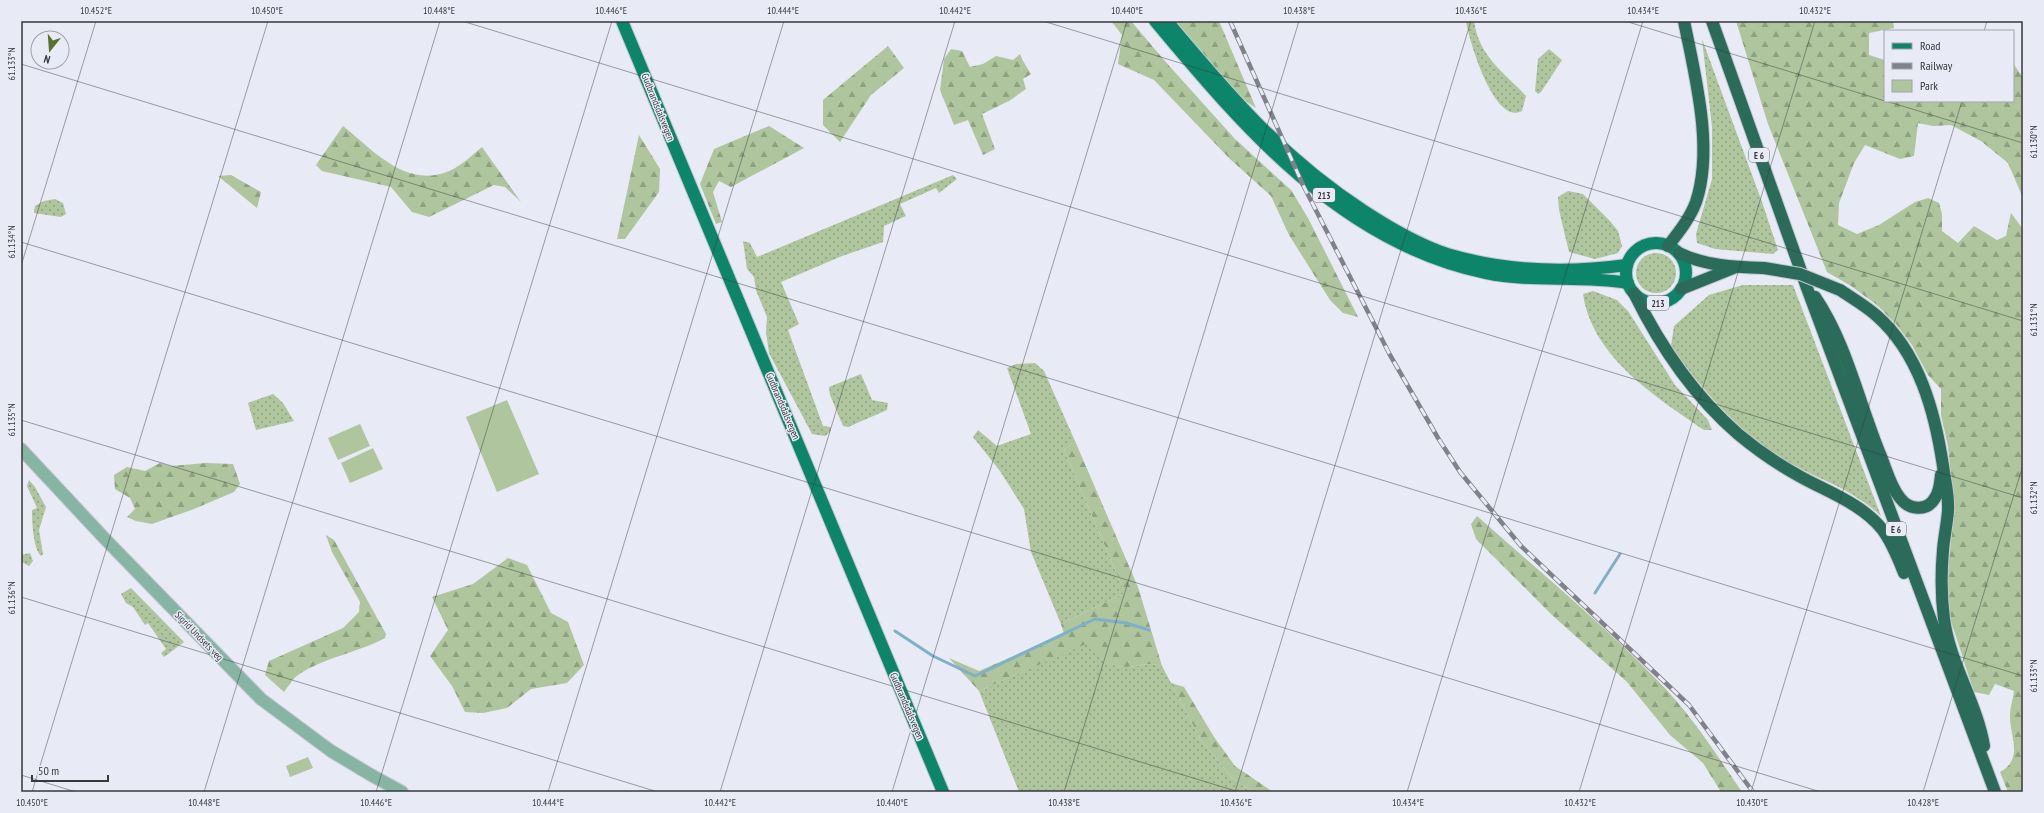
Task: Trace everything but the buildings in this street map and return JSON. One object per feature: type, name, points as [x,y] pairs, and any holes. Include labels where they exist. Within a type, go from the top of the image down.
[{"type":"highway","points":[[1668,246],[1687,220],[1695,203],[1704,166],[1704,146],[1700,110],[1684,21]]},
{"type":"highway","name":"E 6","points":[[1712,21],[1807,288],[1995,792]]},
{"type":"highway","points":[[1678,253],[1692,260],[1738,267],[1764,268],[1800,274],[1840,290],[1877,316],[1905,350],[1922,384],[1935,419],[1948,495],[1948,510],[1941,576],[1944,621],[1962,681],[1981,729],[1987,769]]},
{"type":"highway","points":[[1681,289],[1738,267]]},
{"type":"highway","points":[[1631,288],[1647,320],[1679,370],[1716,414],[1738,434],[1775,461],[1860,510],[1882,529],[1899,559],[1988,792]]},
{"type":"highway","points":[[1807,288],[1813,293],[1824,309],[1836,334],[1875,442],[1900,499],[1914,508],[1926,506],[1931,503],[1940,486],[1943,466]]},
{"type":"main road","name":"Gudbrandsdalsvegen","points":[[622,21],[943,792]]},
{"type":"main road","name":"213","points":[[1156,21],[1233,113],[1276,156],[1334,203],[1378,231],[1430,257],[1487,273],[1584,274],[1627,265]]},
{"type":"main road","name":"213","points":[[1167,21],[1240,107],[1282,149],[1320,181],[1371,216],[1403,235],[1446,253],[1488,264],[1546,274]]},
{"type":"main road","points":[[1631,288],[1627,265],[1634,253],[1645,245],[1658,243],[1668,246],[1678,253]]},
{"type":"main road","name":"213","points":[[1584,274],[1610,280],[1631,288],[1644,300],[1655,303],[1673,298],[1681,289],[1686,279],[1686,268],[1678,253]]},
{"type":"street","name":"Sigrid Undsets veg","points":[[21,448],[106,540],[261,699],[331,751],[371,776],[402,792]]},
{"type":"green space","points":[[1111,21],[1131,21],[1235,139],[1291,190],[1308,218],[1358,317],[1343,313],[1330,300],[1289,235],[1271,196],[1230,159],[1154,80],[1118,64],[1122,35]]},
{"type":"green space","points":[[1175,21],[1219,21],[1256,108],[1238,96]]},
{"type":"green space","points":[[1466,21],[1474,21],[1481,45],[1487,54],[1501,71],[1526,96],[1522,111],[1512,112],[1502,106],[1493,94],[1478,62]]},
{"type":"green space","points":[[1736,21],[1893,21],[1894,28],[1869,33],[1869,55],[1884,60],[1884,102],[2014,102],[2014,64],[2023,78],[2023,198],[2008,163],[1981,141],[1951,125],[1933,126],[1918,123],[1914,156],[1900,159],[1865,145],[1854,163],[1839,203],[1838,225],[1857,234],[1879,225],[1915,202],[1928,198],[1939,203],[1942,214],[1942,231],[1958,243],[1974,226],[1997,240],[2006,236],[2011,213],[2023,229],[2023,792],[2008,792],[2000,772],[2012,761],[2014,754],[2010,710],[2014,691],[1995,684],[1989,695],[1974,692],[1947,609],[1948,571],[1954,510],[1948,446],[1941,415],[1941,389],[1928,375],[1912,345],[1896,324],[1877,305],[1851,286],[1827,272],[1768,124]]},
{"type":"green space","points":[[1702,39],[1762,202],[1778,250],[1773,254],[1715,249],[1697,243],[1696,234],[1712,179],[1712,127]]},
{"type":"green space","points":[[888,46],[904,68],[871,95],[840,142],[823,125],[823,100]]},
{"type":"green space","points":[[951,49],[962,51],[970,67],[983,64],[996,56],[1013,60],[1020,54],[1031,74],[1023,79],[1026,89],[1009,101],[982,114],[995,149],[983,155],[968,120],[954,125],[940,90],[944,59]]},
{"type":"green space","points":[[1549,49],[1562,60],[1541,92],[1538,94],[1535,91],[1538,59]]},
{"type":"green space","points":[[343,126],[389,163],[402,170],[415,174],[429,176],[454,169],[482,147],[521,202],[505,187],[494,185],[429,217],[412,212],[391,187],[322,171],[316,165]]},
{"type":"green space","points":[[769,126],[804,148],[731,187],[719,181],[713,192],[722,222],[716,224],[700,184],[714,149]]},
{"type":"green space","points":[[639,135],[660,169],[659,192],[625,239],[617,239]]},
{"type":"green space","points":[[231,175],[261,192],[257,208],[218,176]]},
{"type":"green space","points":[[953,175],[957,179],[939,193],[936,188],[900,204],[906,216],[884,226],[883,242],[842,256],[781,282],[799,324],[788,330],[823,426],[831,427],[830,432],[825,436],[812,434],[769,353],[766,332],[767,317],[756,290],[754,277],[747,269],[743,241],[750,243],[757,257]]},
{"type":"green space","points":[[1568,191],[1583,194],[1610,221],[1618,231],[1622,246],[1618,253],[1595,259],[1569,252],[1559,210],[1558,197]]},
{"type":"green space","points":[[55,199],[63,203],[66,214],[61,217],[34,213],[35,206],[44,201]]},
{"type":"green space","points":[[1656,253],[1664,255],[1670,259],[1674,265],[1676,273],[1674,281],[1670,287],[1664,291],[1656,293],[1648,291],[1642,287],[1638,281],[1636,273],[1638,265],[1642,259],[1648,255]]},
{"type":"green space","points":[[1743,285],[1793,285],[1881,516],[1853,495],[1781,458],[1749,435],[1707,393],[1671,346],[1674,326],[1709,295]]},
{"type":"green space","points":[[1593,291],[1617,300],[1628,311],[1675,385],[1708,420],[1712,430],[1704,430],[1666,404],[1629,373],[1613,356],[1599,337],[1589,317],[1583,294]]},
{"type":"green space","points":[[1035,363],[1044,371],[1075,441],[1064,450],[1125,593],[1061,624],[1031,552],[1024,509],[1000,471],[973,437],[978,430],[997,446],[1031,434],[1007,368],[1016,364]]},
{"type":"green space","points":[[861,374],[872,400],[888,403],[887,410],[848,427],[843,426],[830,395],[829,387]]},
{"type":"green space","points":[[273,394],[283,403],[294,421],[256,430],[248,403]]},
{"type":"green space","points":[[507,400],[539,474],[497,492],[466,417]]},
{"type":"green space","points":[[360,424],[370,446],[338,460],[328,438]]},
{"type":"green space","points":[[1075,441],[1138,587],[1162,666],[1147,664],[1125,667],[1113,665],[1099,656],[1086,644],[979,691],[949,658],[979,671],[1064,634],[1061,624],[1125,593],[1064,450]]},
{"type":"green space","points":[[373,448],[383,469],[350,483],[341,463]]},
{"type":"green space","points":[[160,463],[171,466],[206,463],[233,464],[240,484],[234,492],[194,509],[152,524],[136,521],[127,517],[135,509],[130,498],[115,489],[114,475],[127,467],[145,471]]},
{"type":"green space","points":[[29,480],[35,487],[46,507],[39,530],[43,554],[41,556],[36,547],[32,521],[32,510],[37,508],[27,486]]},
{"type":"green space","points":[[1477,516],[1592,617],[1658,681],[1692,721],[1742,792],[1721,792],[1703,763],[1670,735],[1627,682],[1552,615],[1476,539],[1471,524]]},
{"type":"green space","points":[[326,535],[334,540],[386,634],[385,638],[308,669],[296,677],[284,692],[265,675],[269,661],[343,628],[359,612],[360,602],[332,552]]},
{"type":"green space","points":[[30,553],[33,561],[29,566],[22,562],[21,555]]},
{"type":"green space","points":[[508,558],[527,565],[551,613],[568,622],[584,665],[567,683],[531,689],[507,708],[483,713],[465,712],[452,686],[430,656],[448,630],[432,597],[473,584]]},
{"type":"green space","points":[[131,588],[184,642],[164,657],[161,653],[166,649],[148,623],[145,625],[133,607],[126,603],[121,594]]},
{"type":"green space","points":[[1086,643],[1104,659],[1114,665],[1125,667],[1147,664],[1162,666],[1201,740],[1232,778],[1252,792],[1019,792],[979,691]]},
{"type":"green space","points":[[1171,683],[1184,687],[1214,737],[1235,766],[1273,792],[1252,792],[1232,778],[1201,740]]},
{"type":"green space","points":[[308,757],[313,768],[290,777],[286,766]]},
{"type":"waterway","points":[[1595,593],[1620,554]]},
{"type":"waterway","points":[[895,631],[933,656],[975,676],[1095,619],[1126,623],[1149,630]]},
{"type":"railway","points":[[1230,21],[1303,185],[1390,355],[1438,438],[1460,472],[1521,546],[1689,705],[1753,792]]}]
